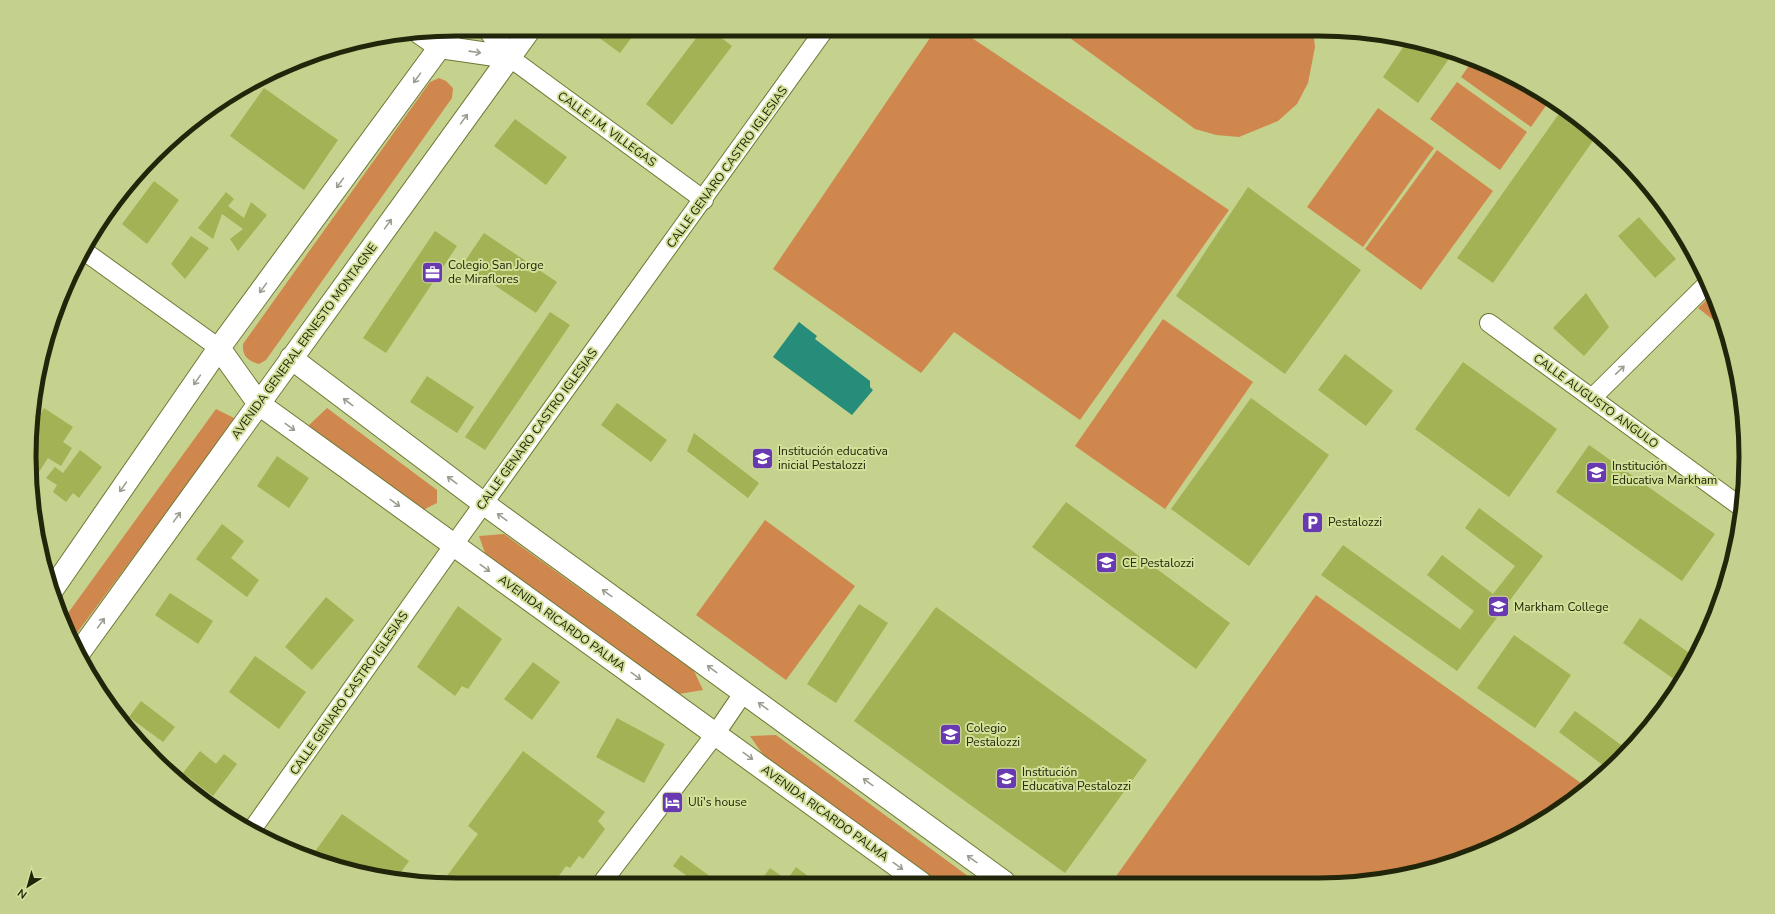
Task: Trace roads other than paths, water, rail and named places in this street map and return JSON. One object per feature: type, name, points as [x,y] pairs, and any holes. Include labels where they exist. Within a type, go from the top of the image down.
[{"type":"main road","points":[[56,585],[219,348],[448,36]]},
{"type":"main road","points":[[494,36],[510,57]]},
{"type":"main road","name":"AVENIDA GENERAL ERNESTO MONTAGNE","points":[[82,649],[259,404],[290,358],[525,36]]},
{"type":"main road","points":[[426,37],[440,47],[510,57]]},
{"type":"main road","name":"AVENIDA RICARDO PALMA","points":[[219,348],[259,404],[453,546],[716,733],[914,878]]},
{"type":"main road","points":[[290,358],[484,503],[999,878]]},
{"type":"street","name":"CALLE GENARO CASTRO IGLESIAS","points":[[254,826],[453,546],[704,200],[820,36]]},
{"type":"street","name":"CALLE J.M. VILLEGAS","points":[[510,57],[704,200]]},
{"type":"street","points":[[88,254],[219,348]]},
{"type":"street","points":[[1592,398],[1703,288]]},
{"type":"street","name":"CALLE AUGUSTO ANGULO","points":[[1489,323],[1736,503]]},
{"type":"street","points":[[606,878],[716,733],[744,692]]},
{"type":"water","points":[[799,322],[817,336],[815,339],[870,381],[870,387],[873,390],[852,415],[773,357]]},
{"type":"place","name":"Colegio San Jorge de Miraflores","points":[[433,272]]},
{"type":"place","name":"Institución educativa inicial Pestalozzi","points":[[763,458]]},
{"type":"place","name":"Institución Educativa Markham","points":[[1597,473]]},
{"type":"place","name":"Pestalozzi","points":[[1312,522]]},
{"type":"place","name":"CE Pestalozzi","points":[[1106,563]]},
{"type":"place","name":"Markham College","points":[[1499,607]]},
{"type":"place","name":"Colegio Pestalozzi","points":[[950,735]]},
{"type":"place","name":"Institución Educativa Pestalozzi","points":[[1007,779]]},
{"type":"place","name":"Uli's house","points":[[673,802]]}]
